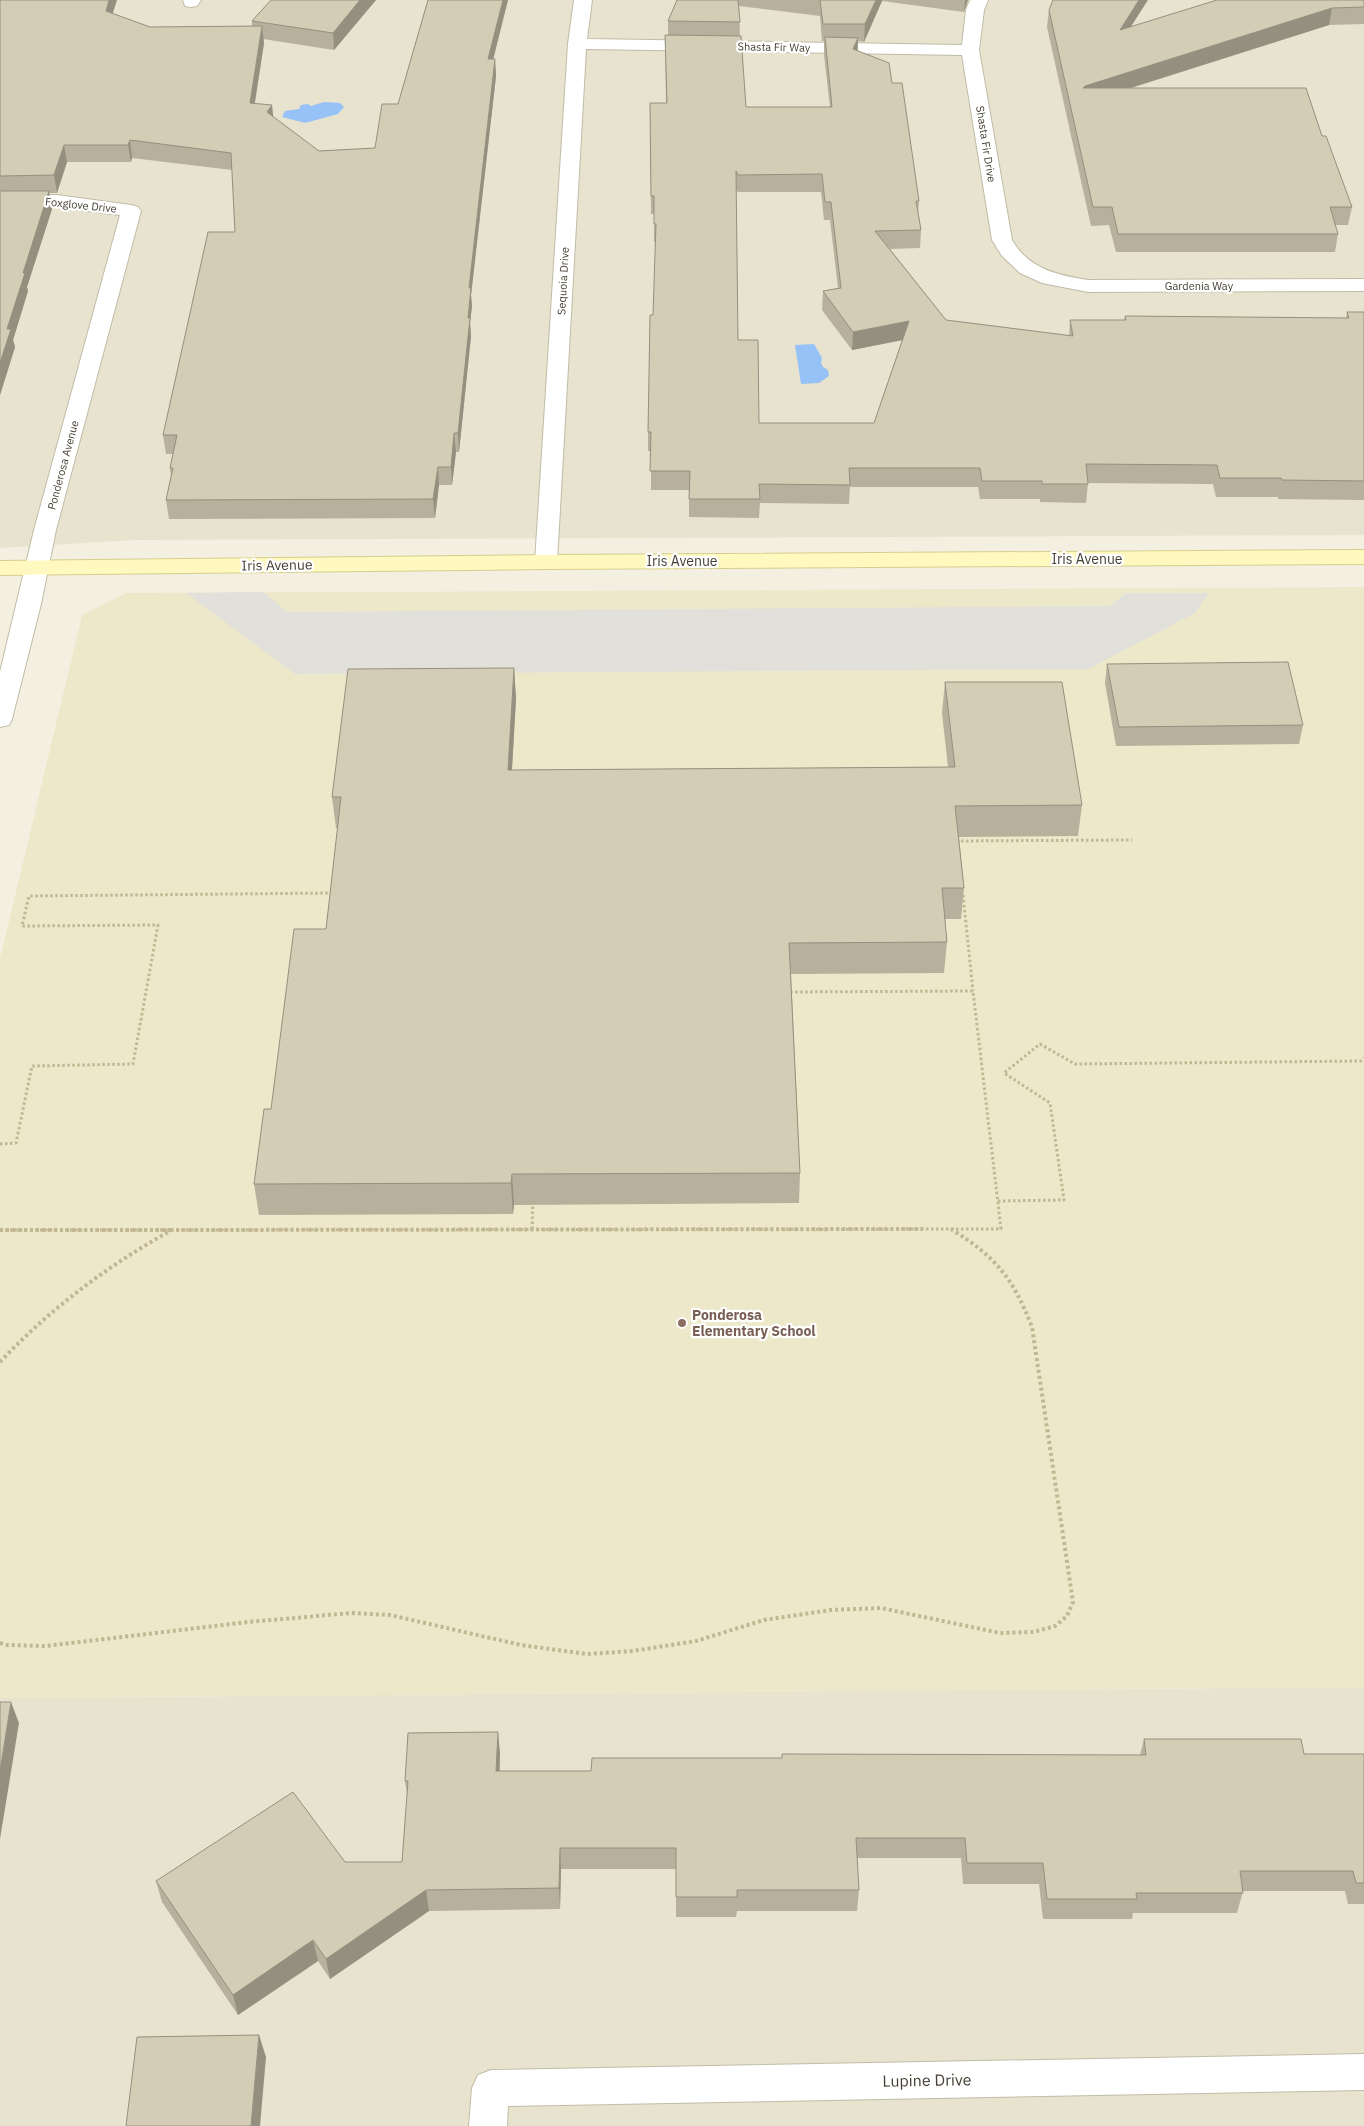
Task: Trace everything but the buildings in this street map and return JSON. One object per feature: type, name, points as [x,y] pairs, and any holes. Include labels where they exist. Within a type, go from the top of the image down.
[{"type":"street","name":"Sequoia Drive","points":[[546,562],[577,44],[583,0]]},
{"type":"street","name":"Shasta Fir Drive","points":[[978,0],[970,50],[1002,240],[1008,252],[1017,262],[1035,274]]},
{"type":"street","name":"Shasta Fir Way","points":[[577,44],[970,50]]},
{"type":"street","name":"Foxglove Drive","points":[[0,201],[58,201],[131,211]]},
{"type":"street","name":"Ponderosa Avenue","points":[[0,719],[45,530],[131,211]]},
{"type":"street","name":"Gardenia Way","points":[[1035,274],[1060,282],[1088,286],[1364,285]]},
{"type":"street","name":"Iris Avenue","points":[[0,568],[37,566],[1364,557]]},
{"type":"street","name":"Lupine Drive","points":[[488,2126],[491,2088],[1364,2072]]},
{"type":"path","points":[[952,842],[1132,840]]},
{"type":"path","points":[[957,841],[958,851]]},
{"type":"path","points":[[0,1230],[1001,1229],[962,888]]},
{"type":"path","points":[[0,1144],[16,1143],[32,1066],[133,1064],[158,925],[22,926],[29,896],[343,893]]},
{"type":"path","points":[[786,992],[973,991]]},
{"type":"path","points":[[998,1201],[1064,1200],[1050,1103],[1004,1073],[1040,1044],[1075,1064],[1361,1061],[1364,1058]]},
{"type":"path","points":[[532,1230],[533,1200]]},
{"type":"path","points":[[0,1643],[7,1646],[46,1646],[248,1622],[352,1613],[390,1615],[448,1627],[521,1646],[588,1654],[633,1651],[696,1641],[764,1620],[832,1610],[881,1608],[1000,1633],[1034,1632],[1055,1626],[1067,1616],[1073,1602],[1032,1327],[1023,1303],[1008,1276],[990,1255],[950,1229]]},
{"type":"path","points":[[0,1362],[47,1313],[98,1275],[172,1230]]},
{"type":"shaded area","points":[[0,0],[1364,0],[1364,535],[135,540],[0,548]]},
{"type":"shaded area","name":"Ponderosa Elementary School","points":[[1364,587],[1364,1687],[0,1698],[0,959],[82,615],[127,593]]},
{"type":"shaded area","points":[[263,592],[287,612],[1110,606],[1126,593],[1209,593],[1195,613],[1088,669],[295,674],[186,593]]},
{"type":"shaded area","points":[[1364,1687],[1364,2126],[0,2126],[0,1698]]},
{"type":"water","points":[[324,102],[340,103],[344,107],[338,114],[305,123],[282,117],[285,111],[299,109],[301,105],[308,104],[311,106]]},
{"type":"water","points":[[814,344],[822,358],[821,363],[828,370],[829,376],[819,383],[801,384],[795,345]]},
{"type":"place","name":"Ponderosa Elementary School","points":[[682,1323]]}]
